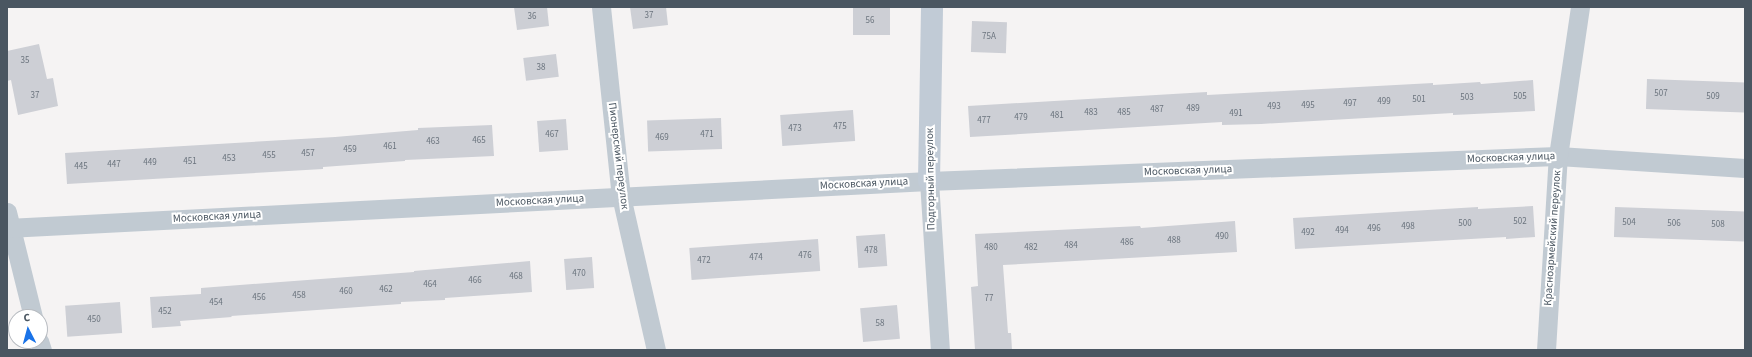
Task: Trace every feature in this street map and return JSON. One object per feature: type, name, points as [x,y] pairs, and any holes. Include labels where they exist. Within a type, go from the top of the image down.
[{"type":"main road","name":"Подгорный переулок","points":[[929,181],[932,7]]},
{"type":"street","name":"Пионерский переулок","points":[[601,7],[621,196],[656,350]]},
{"type":"street","name":"Красноармейский переулок","points":[[1546,350],[1558,156],[1580,7]]},
{"type":"street","name":"Московская улица","points":[[8,222],[621,196],[929,181],[1558,156],[1745,168]]},
{"type":"street","name":"Подгорный переулок","points":[[929,181],[940,350]]},
{"type":"street","points":[[8,222],[31,309]]},
{"type":"building","points":[[514,7],[547,7],[549,26],[517,30]]},
{"type":"building","points":[[630,7],[666,7],[668,25],[633,29]]},
{"type":"building","points":[[853,7],[890,7],[890,35],[853,35]]},
{"type":"building","points":[[972,21],[1007,22],[1006,53],[971,52]]},
{"type":"building","points":[[39,44],[47,79],[53,78],[58,106],[18,115],[11,80],[7,81],[7,51]]},
{"type":"building","points":[[556,54],[559,77],[526,81],[523,58]]},
{"type":"building","points":[[1647,79],[1745,82],[1744,112],[1646,109]]},
{"type":"building","points":[[1533,80],[1535,111],[1453,115],[1453,113],[1261,124],[1222,125],[1222,122],[970,137],[968,106],[1207,92],[1207,95],[1433,83],[1433,85],[1480,82],[1481,84]]},
{"type":"building","points":[[853,110],[855,141],[782,146],[780,115]]},
{"type":"building","points":[[721,118],[722,149],[648,152],[647,121]]},
{"type":"building","points":[[566,119],[568,150],[539,152],[537,121]]},
{"type":"building","points":[[492,125],[494,156],[405,160],[323,167],[323,169],[67,184],[65,153],[335,137],[418,130],[418,128]]},
{"type":"building","points":[[1533,206],[1535,237],[1506,239],[1506,237],[1295,249],[1293,218],[1478,207],[1478,209]]},
{"type":"building","points":[[1615,207],[1745,212],[1744,242],[1614,237]]},
{"type":"building","points":[[1235,221],[1237,252],[1003,265],[1008,333],[1011,333],[1012,350],[975,350],[971,287],[978,286],[975,234],[1140,226],[1141,228]]},
{"type":"building","points":[[885,234],[887,266],[858,268],[856,236]]},
{"type":"building","points":[[818,239],[820,271],[692,280],[689,248]]},
{"type":"building","points":[[592,257],[594,288],[566,290],[564,259]]},
{"type":"building","points":[[530,261],[532,292],[445,298],[445,300],[401,302],[401,304],[231,316],[232,317],[180,321],[181,326],[152,328],[150,297],[201,294],[201,288],[414,272]]},
{"type":"building","points":[[120,302],[122,333],[67,337],[65,306]]},
{"type":"building","points":[[897,305],[900,339],[863,342],[860,308]]}]
